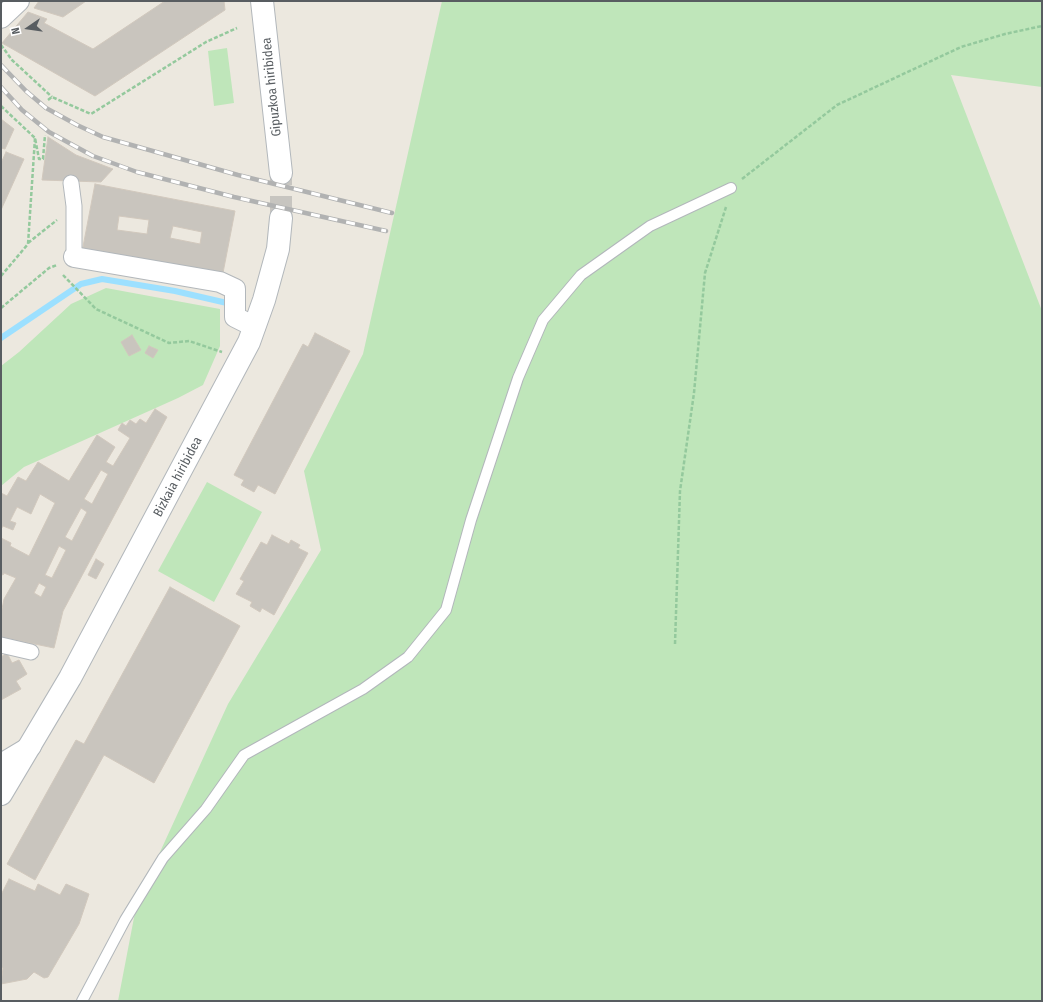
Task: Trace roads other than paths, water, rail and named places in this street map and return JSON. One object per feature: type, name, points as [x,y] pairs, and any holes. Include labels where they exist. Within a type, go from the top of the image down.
[{"type":"street","points":[[1,18],[19,1]]},
{"type":"street","name":"Gipuzkoa hiribidea","points":[[262,1],[282,173]]},
{"type":"street","points":[[71,183],[74,206],[74,257],[220,282],[235,289],[235,317],[255,327]]},
{"type":"street","name":"Bizkaia hiribidea","points":[[1,794],[44,724],[113,599],[241,359],[255,327],[278,249],[281,218]]},
{"type":"street","points":[[1,645],[31,652]]},
{"type":"street","points":[[1,764],[30,746]]},
{"type":"lane","points":[[82,1001],[125,920],[163,858],[206,809],[244,755],[363,689],[408,657],[446,610],[471,520],[518,378],[543,320],[581,274],[650,226],[731,188]]},
{"type":"waterway","points":[[1,338],[81,284],[102,279],[175,291],[227,303]]},
{"type":"tunnel","points":[[281,173],[281,218]]},
{"type":"railway","points":[[1,65],[26,91],[46,108],[103,137],[238,175],[392,213]]},
{"type":"railway","points":[[1,87],[22,110],[49,132],[93,156],[137,172],[234,197],[386,231]]}]
